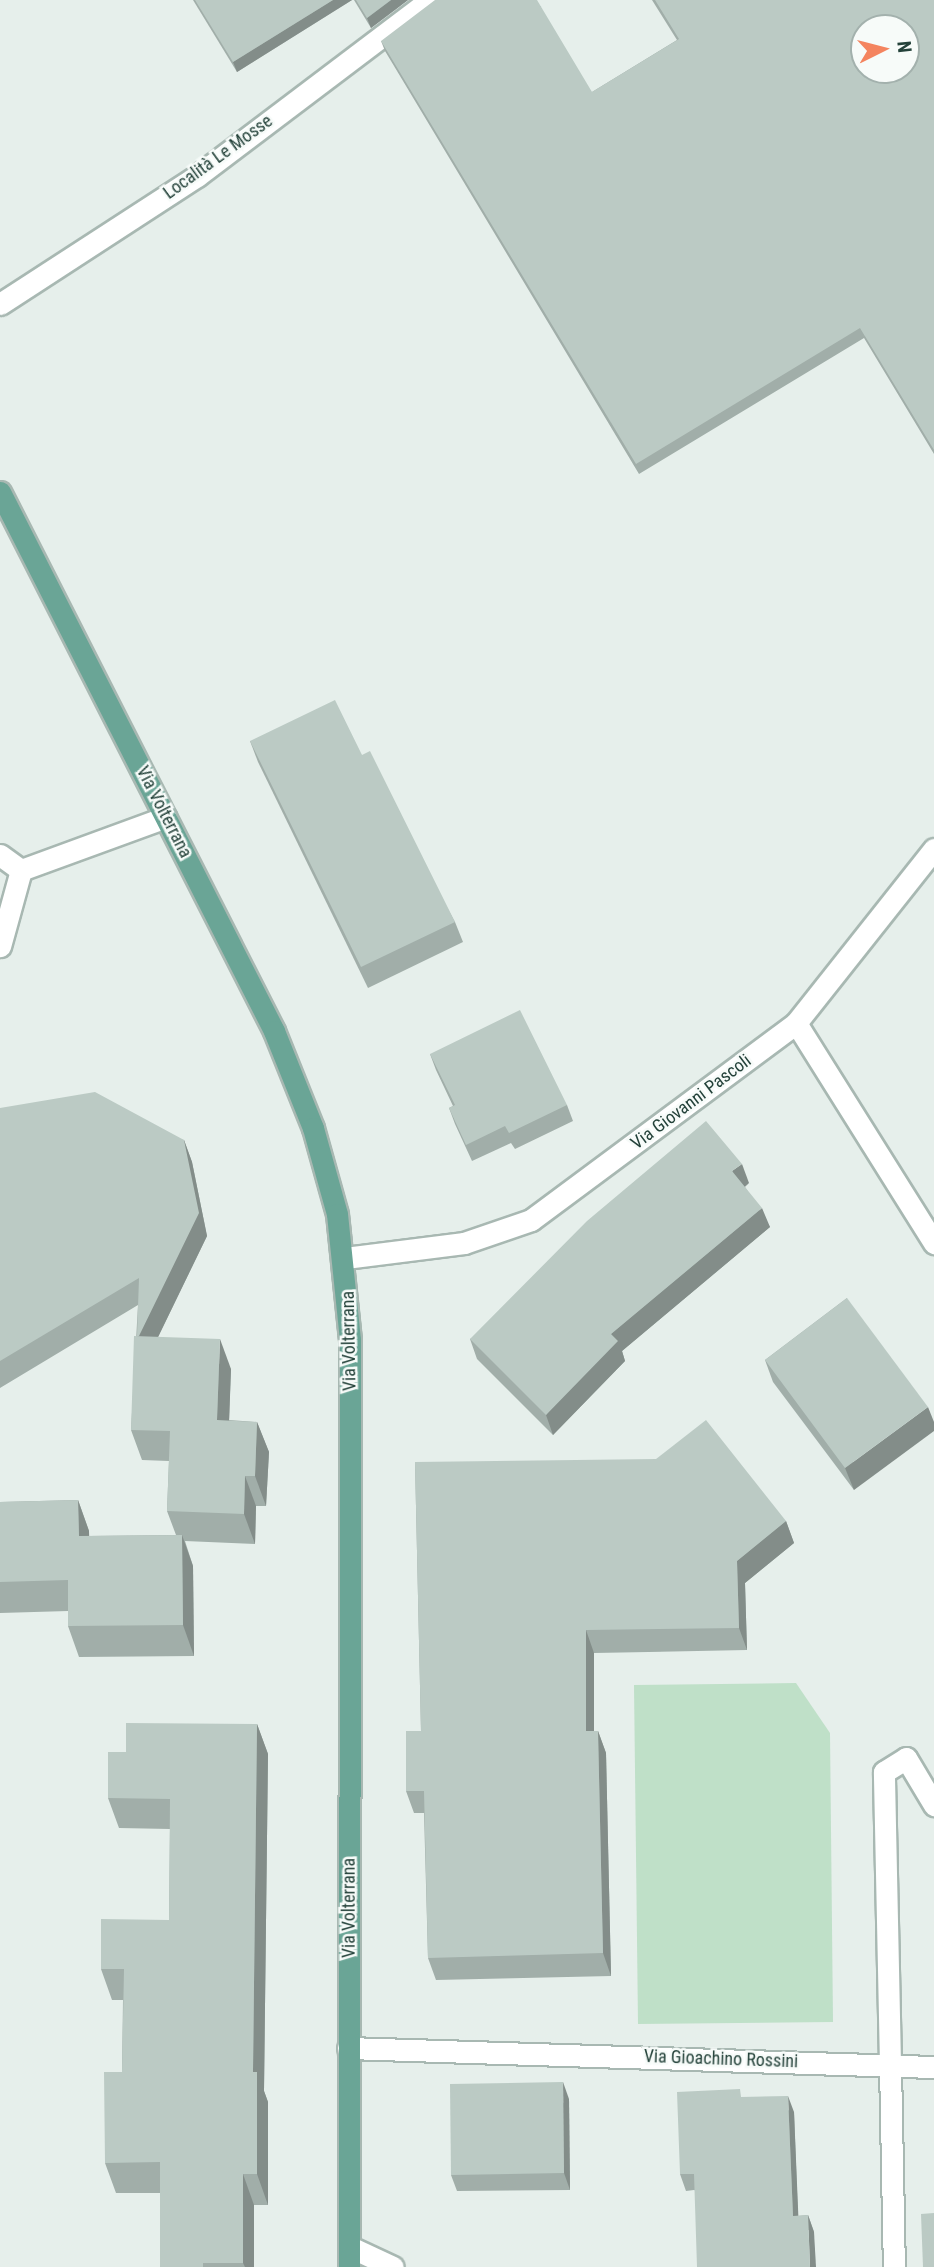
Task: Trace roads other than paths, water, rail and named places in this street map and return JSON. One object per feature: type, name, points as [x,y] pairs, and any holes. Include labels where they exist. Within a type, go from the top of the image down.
[{"type":"main road","name":"Via Volterrana","points":[[0,492],[166,817],[296,1082],[324,1162],[345,1258],[350,1396],[349,2257]]},
{"type":"street","name":"Località Le Mosse","points":[[0,304],[197,176],[430,0]]},
{"type":"street","points":[[21,870],[166,817]]},
{"type":"street","name":"Via Giovanni Pascoli","points":[[345,1258],[464,1243],[531,1220],[796,1023],[934,849]]},
{"type":"street","points":[[0,855],[21,870]]},
{"type":"street","points":[[0,946],[21,870]]},
{"type":"street","points":[[796,1023],[934,1243]]},
{"type":"street","points":[[894,2267],[884,1772],[906,1758],[934,1805]]},
{"type":"street","name":"Via Gioachino Rossini","points":[[348,2048],[934,2067]]},
{"type":"street","points":[[349,2257],[393,2267]]}]
